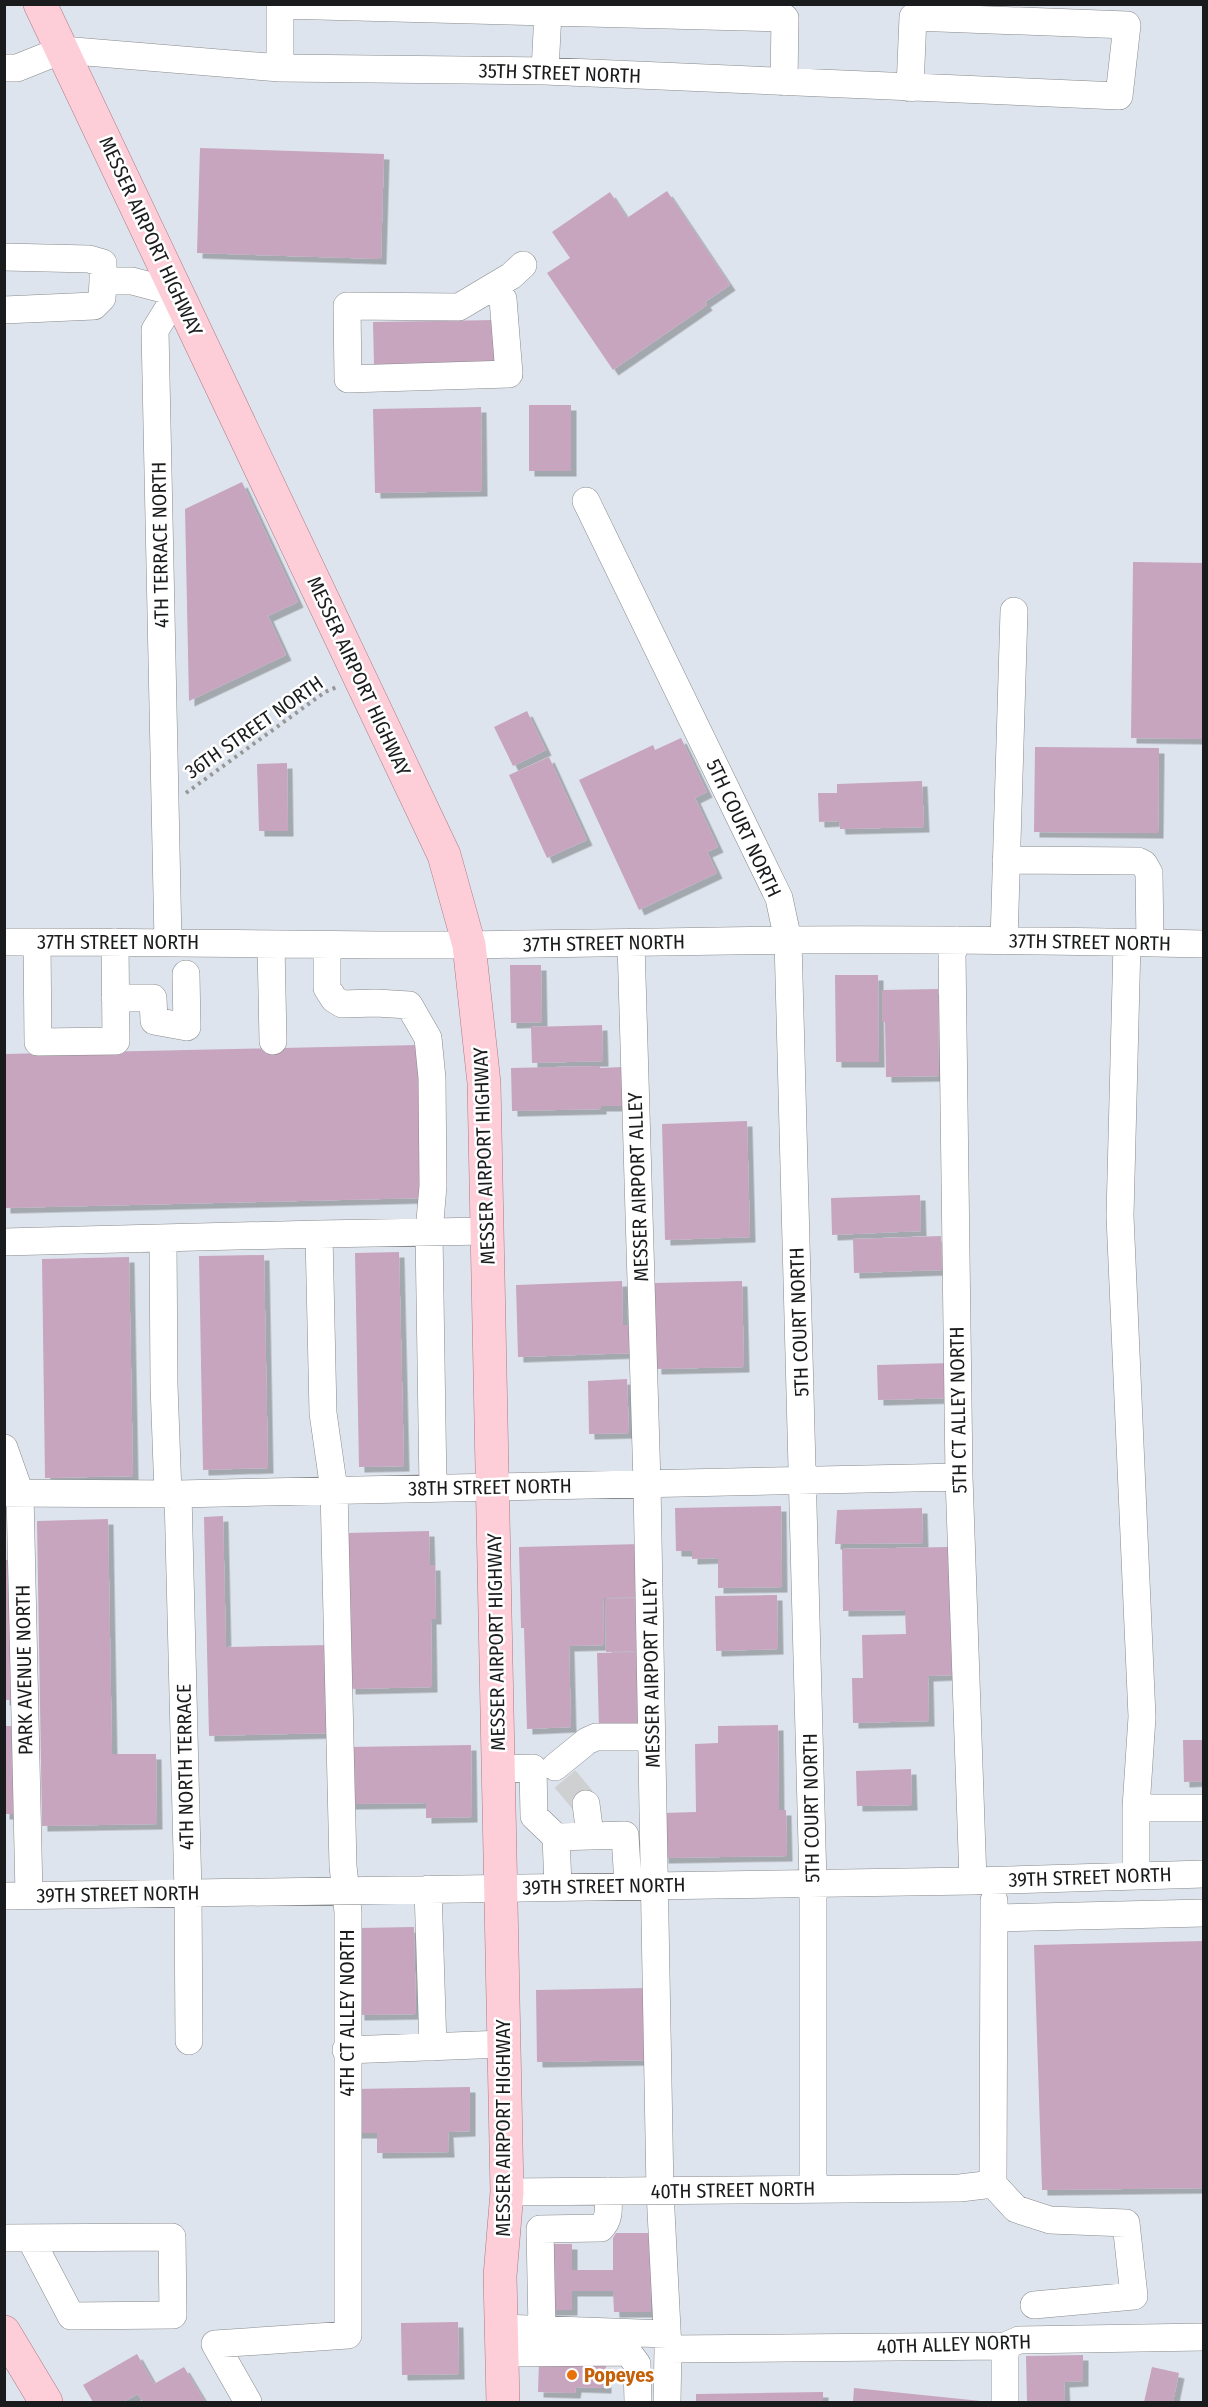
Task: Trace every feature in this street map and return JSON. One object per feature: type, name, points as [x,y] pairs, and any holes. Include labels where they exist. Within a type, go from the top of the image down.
[{"type":"main road","name":"MESSER AIRPORT HIGHWAY","points":[[40,4],[444,855],[469,945],[484,1083],[507,2192],[501,2266],[503,2403]]},
{"type":"main road","points":[[481,2403],[485,2396],[485,2308],[501,2266]]},
{"type":"main road","points":[[4,2332],[46,2403]]},
{"type":"street","points":[[280,68],[280,5],[785,18],[784,82]]},
{"type":"street","points":[[545,71],[548,12]]},
{"type":"street","name":"35TH STREET NORTH","points":[[4,68],[17,68],[62,50],[280,68],[545,71],[910,88],[1119,96],[1127,25],[913,17],[910,88]]},
{"type":"street","points":[[4,257],[90,259],[103,263],[102,298],[94,306],[4,310]]},
{"type":"street","points":[[495,285],[503,299],[509,375],[348,379],[347,306],[459,307],[523,265]]},
{"type":"street","points":[[103,281],[132,281],[178,293]]},
{"type":"street","name":"4TH TERRACE NORTH","points":[[168,942],[155,330],[178,293]]},
{"type":"street","name":"5TH COURT NORTH","points":[[586,501],[778,898],[788,940],[813,1883],[813,2189]]},
{"type":"street","points":[[1004,941],[1014,611]]},
{"type":"street","points":[[1006,860],[1138,861],[1144,864],[1149,873],[1138,943],[1120,1216],[1142,1717],[1136,1808],[1145,1914]]},
{"type":"street","name":"37TH STREET NORTH","points":[[4,942],[469,945],[957,940],[1203,944]]},
{"type":"street","name":"5TH CT ALLEY NORTH","points":[[957,940],[952,954],[959,1477],[983,1880],[994,1918],[993,2184]]},
{"type":"street","points":[[37,942],[38,1042],[116,1041],[115,942]]},
{"type":"street","name":"MESSER AIRPORT ALLEY","points":[[631,943],[647,1484],[660,2191],[668,2342],[667,2403]]},
{"type":"street","points":[[271,944],[273,1041]]},
{"type":"street","points":[[327,945],[327,988],[334,999],[342,1004],[409,1005],[428,1038],[432,1078],[433,1186],[429,1232],[433,1488]]},
{"type":"street","points":[[115,998],[153,998],[154,1021],[187,1027],[186,974]]},
{"type":"street","points":[[4,1242],[487,1231]]},
{"type":"street","name":"4TH CT ALLEY NORTH","points":[[248,2403],[215,2344],[348,2336],[346,2050],[348,1912],[343,1866],[334,1490],[323,1413],[319,1234]]},
{"type":"street","name":"4TH NORTH TERRACE","points":[[163,1239],[164,1385],[173,1494],[188,1893],[189,2041]]},
{"type":"street","name":"PARK AVENUE NORTH","points":[[4,1448],[12,1493],[17,1896]]},
{"type":"street","name":"38TH STREET NORTH","points":[[12,1493],[173,1494],[959,1477]]},
{"type":"street","points":[[558,1886],[556,1837],[534,1816],[551,1777],[587,1741],[596,1737],[652,1737]]},
{"type":"street","points":[[499,1769],[551,1777]]},
{"type":"street","points":[[1136,1808],[1203,1808]]},
{"type":"street","points":[[556,1837],[583,1818],[625,1834],[628,1885]]},
{"type":"street","name":"39TH STREET NORTH","points":[[17,1896],[983,1880],[1203,1874]]},
{"type":"street","points":[[428,1889],[433,2047]]},
{"type":"street","points":[[994,1918],[1203,1913]]},
{"type":"street","points":[[346,2050],[504,2044]]},
{"type":"street","points":[[993,2184],[1016,2209],[1050,2220],[1126,2223],[1134,2296],[1034,2305]]},
{"type":"street","name":"40TH STREET NORTH","points":[[507,2192],[960,2188],[993,2184]]},
{"type":"street","points":[[542,2329],[540,2229],[601,2228],[608,2214],[608,2192]]},
{"type":"street","points":[[172,2237],[173,2315],[70,2316],[17,2238],[172,2237]]},
{"type":"street","points":[[501,2266],[540,2255]]},
{"type":"street","name":"40TH ALLEY NORTH","points":[[502,2340],[542,2329],[668,2342],[1005,2346],[1019,2340],[1203,2337]]},
{"type":"street","points":[[502,2340],[628,2352],[637,2364],[638,2403]]},
{"type":"street","points":[[1005,2346],[1005,2403]]},
{"type":"path","name":"36TH STREET NORTH","points":[[166,803],[187,793],[325,692],[359,677]]},
{"type":"shaded area","points":[[5,5],[1203,5],[1203,2402],[5,2402]]},
{"type":"building","points":[[200,148],[384,154],[381,259],[197,253]]},
{"type":"building","points":[[667,191],[730,285],[705,302],[707,305],[613,370],[547,273],[570,258],[552,232],[610,192],[627,218]]},
{"type":"building","points":[[496,320],[497,364],[374,366],[373,322]]},
{"type":"building","points":[[529,405],[571,405],[571,471],[529,471]]},
{"type":"building","points":[[481,407],[482,491],[375,493],[373,409]]},
{"type":"building","points":[[242,482],[298,602],[268,616],[286,655],[189,701],[185,509]]},
{"type":"building","points":[[1133,562],[1204,563],[1204,739],[1131,738]]},
{"type":"building","points":[[527,711],[546,750],[513,766],[494,727]]},
{"type":"building","points":[[681,738],[707,792],[695,798],[718,847],[707,852],[717,873],[639,910],[579,780],[653,745],[655,750]]},
{"type":"building","points":[[1035,747],[1159,748],[1158,833],[1034,832]]},
{"type":"building","points":[[549,757],[587,840],[547,858],[509,775]]},
{"type":"building","points":[[287,763],[288,831],[259,831],[257,764]]},
{"type":"building","points":[[922,781],[924,827],[840,829],[839,821],[819,822],[818,793],[837,793],[837,784]]},
{"type":"building","points":[[510,965],[541,965],[542,1022],[511,1023]]},
{"type":"building","points":[[835,975],[878,975],[879,1062],[836,1062]]},
{"type":"building","points":[[938,989],[939,1076],[886,1077],[882,990]]},
{"type":"building","points":[[602,1025],[603,1061],[532,1063],[531,1027]]},
{"type":"building","points":[[419,1045],[423,1198],[5,1208],[4,1054]]},
{"type":"building","points":[[600,1066],[600,1068],[622,1067],[622,1106],[601,1106],[601,1109],[512,1111],[511,1068]]},
{"type":"building","points":[[747,1121],[750,1237],[665,1240],[662,1124]]},
{"type":"building","points":[[920,1195],[921,1231],[832,1235],[831,1198]]},
{"type":"building","points":[[941,1236],[942,1270],[854,1273],[853,1239]]},
{"type":"building","points":[[399,1252],[404,1466],[359,1467],[355,1253]]},
{"type":"building","points":[[264,1255],[268,1468],[203,1470],[199,1256]]},
{"type":"building","points":[[129,1257],[133,1476],[45,1478],[42,1259]]},
{"type":"building","points":[[622,1281],[623,1325],[634,1325],[635,1353],[518,1357],[516,1285]]},
{"type":"building","points":[[742,1281],[744,1367],[656,1369],[654,1283]]},
{"type":"building","points":[[951,1363],[952,1398],[878,1400],[877,1365]]},
{"type":"building","points":[[627,1379],[629,1433],[589,1434],[588,1381]]},
{"type":"building","points":[[781,1506],[782,1587],[718,1588],[718,1558],[692,1559],[692,1551],[676,1551],[675,1508]]},
{"type":"building","points":[[922,1508],[923,1543],[835,1544],[837,1510]]},
{"type":"building","points":[[223,1516],[226,1647],[330,1645],[331,1733],[209,1736],[204,1517]]},
{"type":"building","points":[[108,1519],[112,1754],[156,1754],[157,1824],[42,1826],[37,1521]]},
{"type":"building","points":[[429,1531],[430,1565],[435,1565],[436,1619],[431,1619],[432,1687],[350,1689],[347,1533]]},
{"type":"building","points":[[641,1544],[643,1597],[603,1598],[604,1645],[569,1646],[571,1727],[527,1729],[519,1547]]},
{"type":"building","points":[[948,1547],[952,1675],[928,1676],[929,1721],[853,1723],[852,1678],[863,1678],[862,1635],[906,1634],[905,1610],[843,1611],[842,1549]]},
{"type":"building","points":[[4,1560],[11,1560],[13,1700],[4,1700]]},
{"type":"building","points":[[777,1595],[778,1649],[716,1651],[715,1596]]},
{"type":"building","points":[[635,1598],[636,1651],[606,1652],[605,1599]]},
{"type":"building","points":[[642,1652],[644,1727],[599,1728],[597,1653]]},
{"type":"building","points":[[778,1725],[779,1810],[786,1810],[787,1856],[663,1858],[663,1813],[696,1812],[695,1744],[718,1743],[718,1726]]},
{"type":"building","points":[[4,1726],[14,1726],[15,1814],[4,1814]]},
{"type":"building","points":[[1183,1740],[1204,1740],[1204,1781],[1184,1782]]},
{"type":"building","points":[[471,1745],[472,1817],[426,1818],[426,1803],[350,1804],[349,1747]]},
{"type":"building","points":[[911,1769],[912,1805],[857,1806],[856,1771]]},
{"type":"building","points":[[414,1927],[416,2014],[359,2015],[357,1928]]},
{"type":"building","points":[[1204,1941],[1204,2188],[1042,2190],[1034,1945]]},
{"type":"building","points":[[647,1988],[648,2060],[537,2062],[536,1990]]},
{"type":"building","points":[[470,2087],[470,2131],[448,2132],[449,2152],[377,2153],[377,2133],[355,2133],[354,2089]]},
{"type":"building","points":[[616,2233],[650,2233],[651,2312],[614,2312],[613,2291],[572,2291],[572,2310],[550,2310],[549,2244],[572,2244],[572,2270],[613,2270],[613,2238]]},
{"type":"building","points":[[458,2322],[459,2374],[402,2375],[401,2323]]},
{"type":"building","points":[[137,2354],[154,2384],[184,2367],[205,2402],[143,2402],[138,2394],[123,2402],[93,2402],[83,2385]]},
{"type":"building","points":[[1083,2355],[1083,2381],[1064,2382],[1065,2402],[1027,2402],[1026,2356]]},
{"type":"building","name":"Popeyes","points":[[539,2362],[606,2363],[606,2388],[576,2387],[575,2393],[538,2392]]},
{"type":"building","points":[[1152,2367],[1179,2373],[1173,2402],[1144,2402]]},
{"type":"building","points":[[854,2388],[981,2401],[981,2402],[853,2402]]},
{"type":"building","points":[[823,2392],[823,2402],[696,2402],[696,2394]]},
{"type":"tunnel","points":[[565,1779],[586,1804]]},
{"type":"place","name":"Popeyes","points":[[572,2375]]}]
